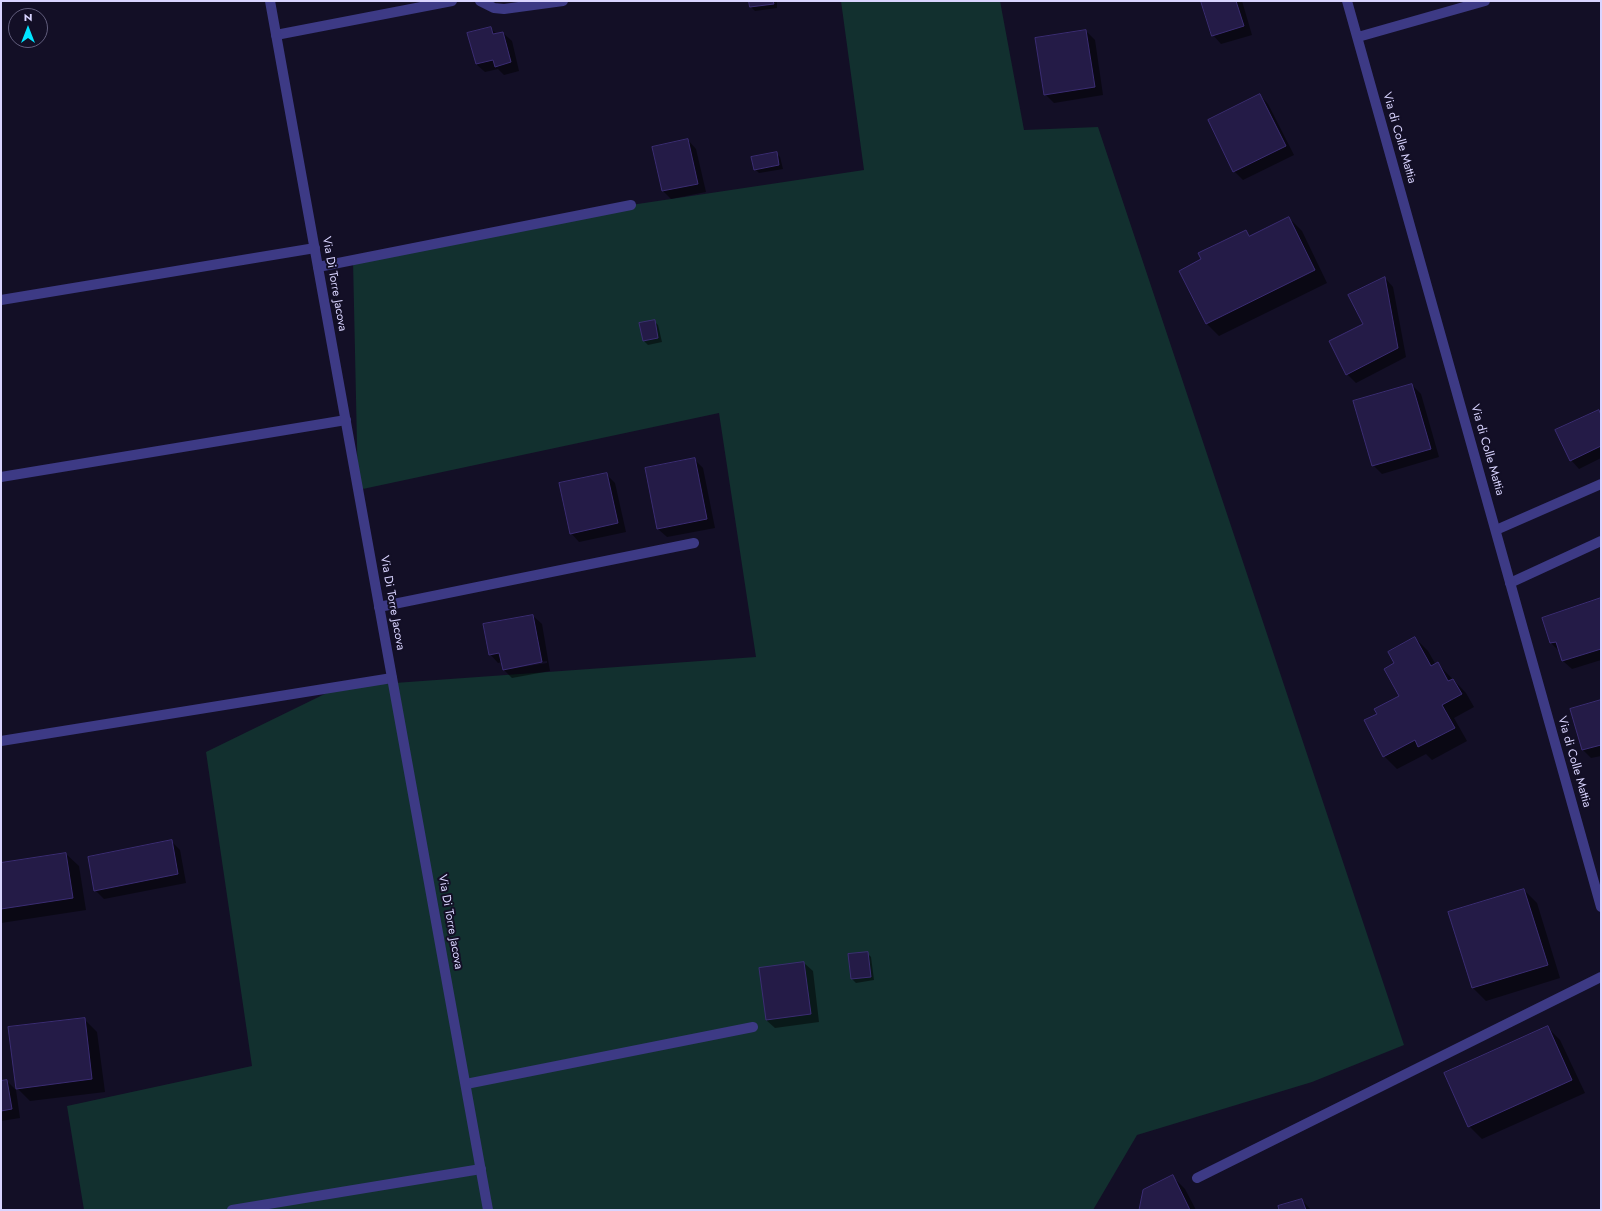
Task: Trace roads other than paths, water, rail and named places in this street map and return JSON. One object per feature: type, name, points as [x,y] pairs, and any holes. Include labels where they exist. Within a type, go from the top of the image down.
[{"type":"street","name":"Via Di Torre Jacova","points":[[270,1],[488,1210]]},
{"type":"street","points":[[276,35],[452,1]]},
{"type":"street","points":[[480,1],[494,8],[504,9],[563,1]]},
{"type":"street","name":"Via di Colle Mattia","points":[[1347,1],[1601,907]]},
{"type":"street","points":[[1358,37],[1485,1]]},
{"type":"street","points":[[318,268],[631,205]]},
{"type":"street","points":[[1,300],[315,248]]},
{"type":"street","points":[[1,477],[346,420]]},
{"type":"street","points":[[1496,530],[1601,484]]},
{"type":"street","points":[[1510,583],[1601,541]]},
{"type":"street","points":[[379,607],[694,544]]},
{"type":"street","points":[[1,741],[392,678]]},
{"type":"street","points":[[1197,1178],[1601,976]]},
{"type":"street","points":[[466,1084],[753,1027]]},
{"type":"street","points":[[232,1210],[481,1169]]}]
